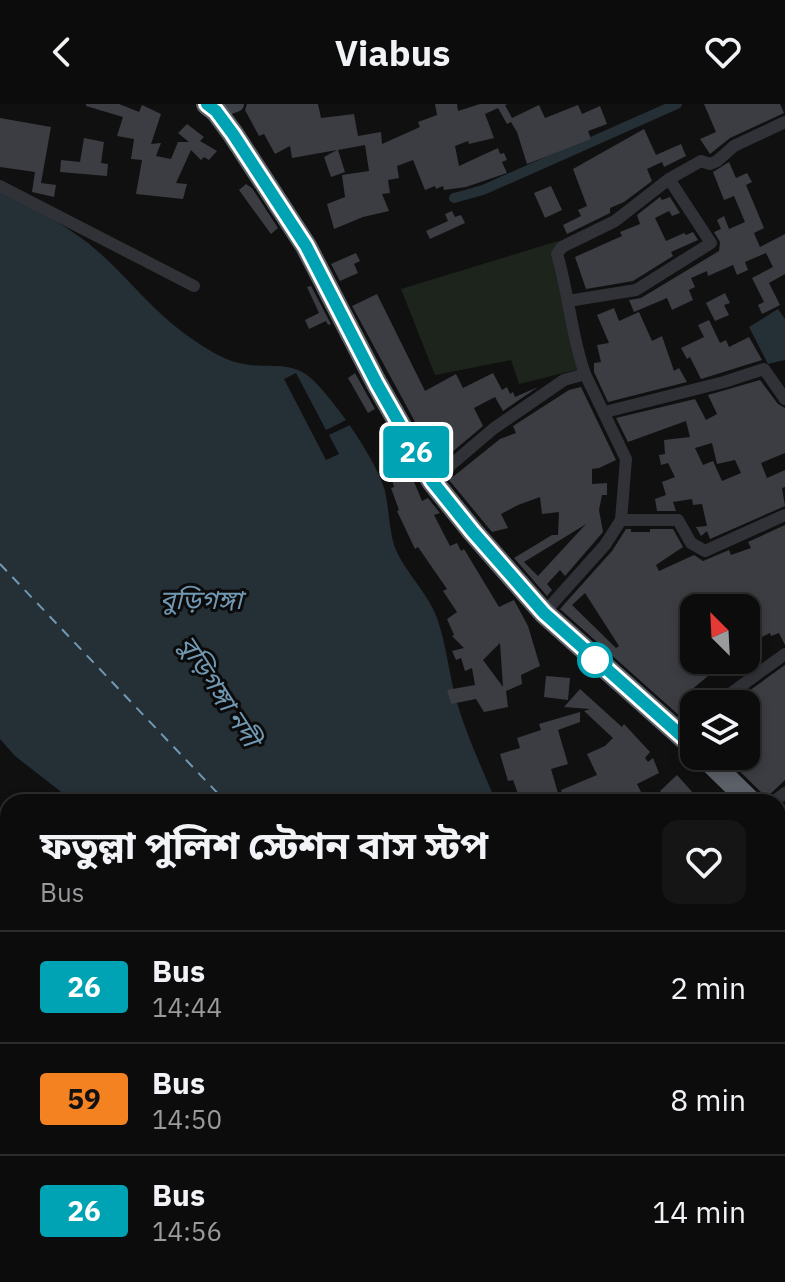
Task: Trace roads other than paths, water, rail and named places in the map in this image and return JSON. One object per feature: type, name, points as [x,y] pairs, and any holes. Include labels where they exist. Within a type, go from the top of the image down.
[{"type":"highway","points":[[219,106],[306,246],[377,384],[432,481],[544,613],[680,726]]},
{"type":"highway","points":[[718,770],[743,794]]},
{"type":"street","points":[[544,613],[605,545],[621,520],[626,459],[585,374],[575,345],[557,254],[562,247],[615,221],[669,179],[701,161],[710,164],[717,161],[734,146],[785,122]]},
{"type":"street","points":[[568,301],[636,290],[711,243],[669,179]]},
{"type":"street","points":[[0,186],[194,286]]},
{"type":"street","points":[[605,412],[764,369],[785,399]]},
{"type":"street","points":[[432,481],[493,429],[564,380],[585,374]]},
{"type":"street","points":[[621,520],[678,520],[691,543],[705,551],[785,515]]},
{"type":"street","points":[[735,690],[785,654]]},
{"type":"water","name":"বুড়িগঙ্গা","points":[[0,190],[88,243],[172,324],[199,343],[236,362],[297,370],[313,380],[333,403],[355,432],[380,478],[394,545],[437,618],[458,706],[493,794],[64,794],[15,756],[0,739]]},
{"type":"water","points":[[778,309],[785,319],[785,360],[768,364],[749,327]]},
{"type":"waterway","points":[[454,198],[483,190],[677,104]]},
{"type":"water label","name":"বুড়িগঙ্গা নদী","points":[[219,691]]}]
